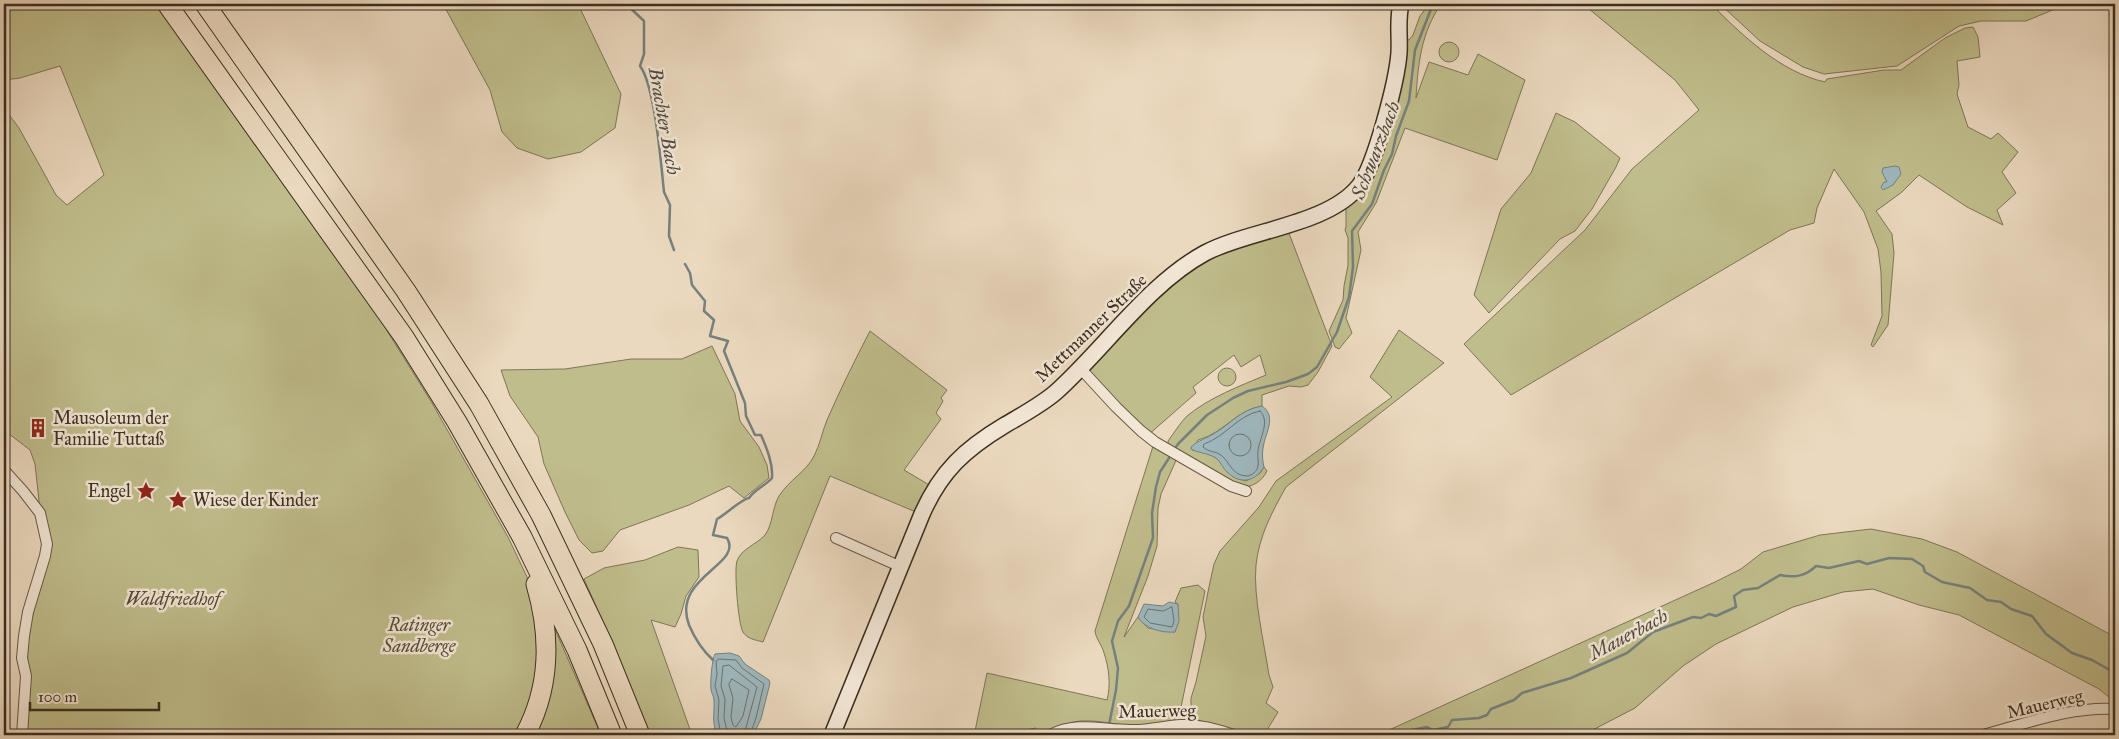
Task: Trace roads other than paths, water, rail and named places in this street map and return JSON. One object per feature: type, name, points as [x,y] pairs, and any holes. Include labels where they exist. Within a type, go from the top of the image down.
[{"type":"highway","points":[[167,4],[404,337],[457,422],[522,537],[577,650],[612,735]]},
{"type":"highway","points":[[205,4],[406,291],[478,404],[541,515],[603,644],[640,735]]},
{"type":"highway","points":[[522,537],[542,604],[547,634],[543,683],[537,706],[525,735]]},
{"type":"main road","name":"Mettmanner Straße","points":[[832,735],[899,566],[930,496],[958,458],[995,431],[1054,394],[1149,297],[1192,261],[1220,246],[1322,212],[1344,200],[1357,189],[1367,173],[1376,149],[1393,83],[1398,59],[1401,4]]},
{"type":"street","points":[[1081,368],[1141,432],[1231,486],[1246,491]]},
{"type":"street","points":[[4,470],[23,490],[40,513],[47,544],[24,636],[22,658],[26,676],[22,735]]},
{"type":"street","points":[[836,538],[899,566]]},
{"type":"street","name":"Mauerweg","points":[[1983,735],[2069,713],[2096,709],[2115,709]]},
{"type":"street","name":"Mauerweg","points":[[1050,735],[1070,727],[1145,730],[1182,725],[1205,727],[1234,735]]},
{"type":"water","points":[[1899,167],[1901,174],[1893,185],[1883,190],[1881,187],[1884,182],[1887,182],[1882,172],[1883,168]]},
{"type":"water","points":[[1262,406],[1270,418],[1263,449],[1264,467],[1257,476],[1248,480],[1233,477],[1216,458],[1191,449],[1196,443],[1215,433],[1248,410]]},
{"type":"water","points":[[1169,602],[1178,604],[1179,621],[1175,632],[1165,632],[1149,627],[1138,617],[1144,604],[1163,606]]},
{"type":"water","points":[[730,653],[739,656],[745,664],[769,680],[770,683],[761,719],[753,735],[717,735],[715,729],[714,699],[711,692],[713,661],[715,654]]},
{"type":"waterway","name":"Brachter Bach","points":[[626,4],[644,21],[644,54],[640,66],[650,90],[664,192],[670,205],[669,236],[674,250]]},
{"type":"waterway","name":"Schwarzbach","points":[[1174,450],[1207,415],[1233,398],[1248,391],[1286,382],[1308,374],[1317,367],[1337,332],[1349,297],[1353,267],[1352,231],[1372,204],[1392,154],[1396,136],[1409,101],[1415,50],[1433,4]]},
{"type":"waterway","name":"Brachter Bach","points":[[685,264],[690,273],[692,285],[705,301],[704,311],[714,320],[710,336],[728,341],[724,351],[745,403],[746,416],[755,435],[761,435],[771,461],[772,472],[772,478],[749,498],[717,519],[713,535],[727,538],[730,548],[726,556],[698,583],[690,595],[686,609],[689,625],[699,644],[713,660]]},
{"type":"waterway","name":"Schwarzbach","points":[[1109,725],[1118,668],[1112,641],[1118,621],[1129,606],[1153,538],[1152,513],[1156,487],[1160,472],[1171,455]]},
{"type":"waterway","name":"Mauerbach","points":[[1408,735],[1412,730],[1427,727],[1433,730],[1448,727],[1452,720],[1479,718],[1487,715],[1491,709],[1514,700],[1522,693],[1571,678],[1627,653],[1653,632],[1693,617],[1701,618],[1709,614],[1716,616],[1736,607],[1734,596],[1743,590],[1758,588],[1780,575],[1795,576],[1804,574],[1816,566],[1829,568],[1859,561],[1867,564],[1889,558],[1912,559],[1923,566],[1925,572],[1942,582],[1970,588],[1987,600],[2001,602],[2011,609],[2032,616],[2046,634],[2072,653],[2092,660],[2115,673]]},
{"type":"waterway","name":"Schwarzbach","points":[[1065,735],[1076,732],[1088,735]]},
{"type":"place","name":"Mausoleum der Familie Tuttaß","points":[[38,428]]},
{"type":"place","name":"Engel","points":[[146,491]]},
{"type":"place","name":"Wiese der Kinder","points":[[178,500]]},
{"type":"park label","name":"Waldfriedhof","points":[[173,599]]},
{"type":"park label","name":"Ratinger Sandberge","points":[[419,635]]}]
